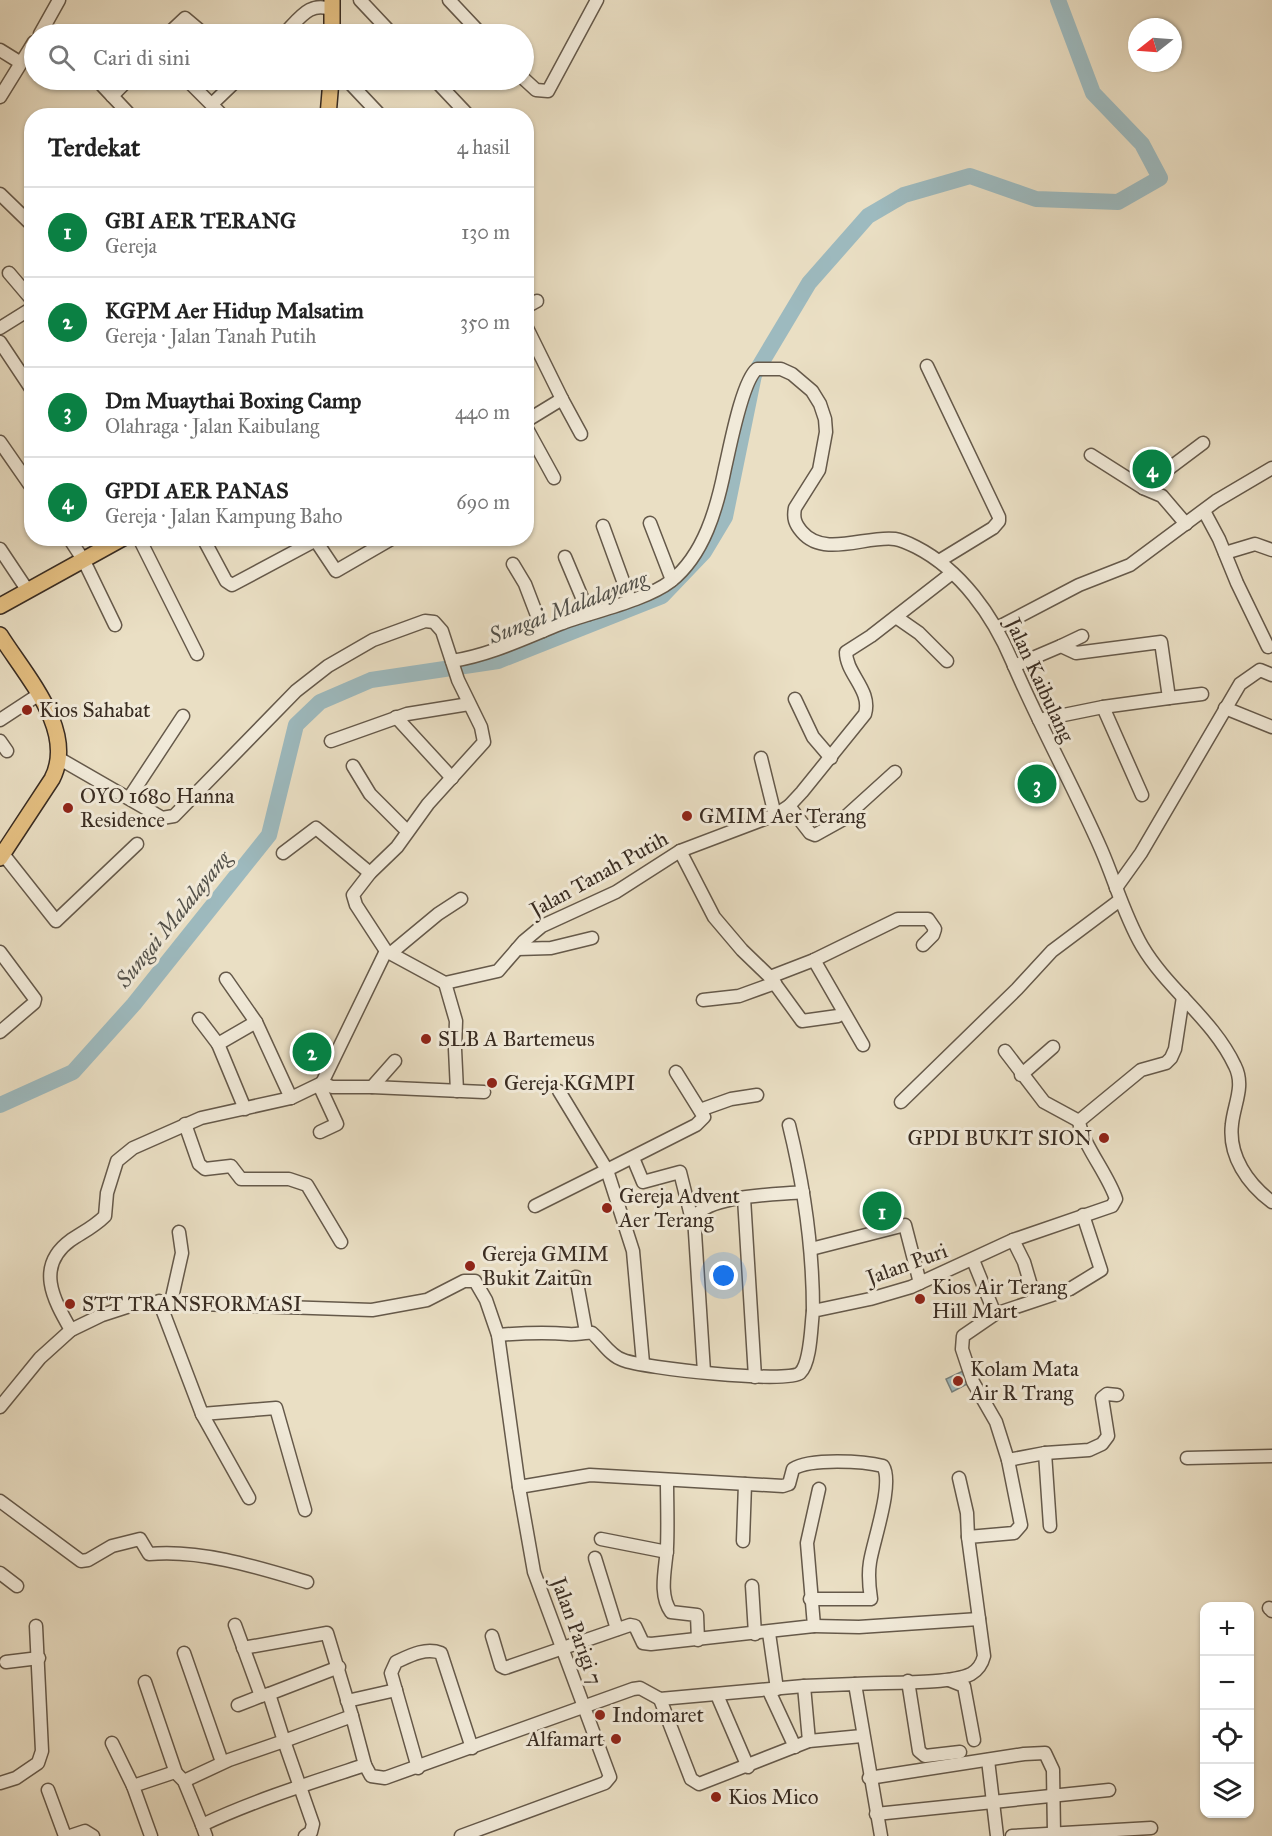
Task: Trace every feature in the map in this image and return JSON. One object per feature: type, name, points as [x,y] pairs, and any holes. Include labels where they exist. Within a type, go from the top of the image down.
[{"type":"main road","points":[[332,5],[332,24]]},
{"type":"main road","points":[[328,108],[329,90]]},
{"type":"main road","points":[[0,606],[109,546]]},
{"type":"main road","points":[[0,635],[38,695],[56,729],[60,759],[52,779],[2,851]]},
{"type":"street","points":[[49,24],[59,0]]},
{"type":"street","points":[[360,0],[383,24]]},
{"type":"street","points":[[448,0],[471,24]]},
{"type":"street","points":[[534,88],[548,91],[597,0]]},
{"type":"street","points":[[294,24],[314,5],[332,5]]},
{"type":"street","points":[[179,24],[185,18],[192,24]]},
{"type":"street","points":[[0,50],[21,63]]},
{"type":"street","points":[[0,97],[24,58]]},
{"type":"street","points":[[106,90],[123,108]]},
{"type":"street","points":[[112,96],[118,90]]},
{"type":"street","points":[[197,90],[216,108]]},
{"type":"street","points":[[212,104],[227,90]]},
{"type":"street","points":[[357,90],[374,108]]},
{"type":"street","points":[[444,90],[461,108]]},
{"type":"street","points":[[0,194],[24,217]]},
{"type":"street","points":[[9,273],[24,291]]},
{"type":"street","points":[[0,328],[24,313]]},
{"type":"street","points":[[0,342],[24,378]]},
{"type":"street","points":[[534,342],[580,434]]},
{"type":"street","points":[[927,366],[990,495],[999,521],[993,528],[939,561]]},
{"type":"street","name":"Jalan Kaibulang","points":[[672,580],[688,561],[708,530],[742,400],[753,372],[757,369],[781,369],[792,374],[812,391],[820,404],[826,432],[819,470],[794,515],[794,521],[805,536],[812,541],[836,544],[895,539],[914,546],[939,561],[952,573],[997,628],[1149,957],[1212,1027],[1239,1073],[1240,1080],[1232,1125],[1233,1142],[1246,1175],[1257,1191],[1272,1202]]},
{"type":"street","points":[[534,416],[562,399]]},
{"type":"street","points":[[0,442],[24,476]]},
{"type":"street","points":[[534,442],[554,478]]},
{"type":"street","points":[[1143,488],[1203,443]]},
{"type":"street","points":[[1091,455],[1143,488],[1166,498],[1186,524]]},
{"type":"street","points":[[997,628],[1079,585],[1130,565],[1216,501],[1272,468]]},
{"type":"street","points":[[1204,511],[1268,647]]},
{"type":"street","points":[[453,663],[630,600],[672,580],[650,523]]},
{"type":"street","points":[[603,526],[630,600]]},
{"type":"street","points":[[1225,553],[1255,544],[1272,550]]},
{"type":"street","points":[[74,546],[84,561],[115,625]]},
{"type":"street","points":[[143,546],[197,654]]},
{"type":"street","points":[[207,546],[226,581],[232,585],[303,546]]},
{"type":"street","points":[[320,546],[336,571],[379,546]]},
{"type":"street","points":[[0,549],[28,591]]},
{"type":"street","points":[[565,558],[589,614]]},
{"type":"street","points":[[513,564],[522,577],[543,631]]},
{"type":"street","points":[[947,661],[919,633],[896,616],[952,573]]},
{"type":"street","name":"Jalan Tanah Putih","points":[[444,982],[498,970],[542,926],[616,892],[680,851],[775,815],[789,806],[859,724],[867,707],[864,691],[847,660],[846,652],[896,616]]},
{"type":"street","points":[[60,759],[162,818],[174,816],[296,691],[328,666],[373,640],[425,621],[432,621],[442,631],[458,681],[481,727],[484,742],[407,831],[397,848],[370,873],[353,895],[353,899],[389,952],[444,982],[456,1021],[457,1091]]},
{"type":"street","points":[[1014,666],[1082,636]]},
{"type":"street","points":[[1061,646],[1077,653],[1161,642],[1169,698]]},
{"type":"street","points":[[901,1102],[1017,989],[1052,951],[1118,894],[1240,684],[1260,670],[1272,675]]},
{"type":"street","points":[[1038,720],[1103,707],[1202,694]]},
{"type":"street","points":[[0,720],[38,695]]},
{"type":"street","points":[[795,699],[813,737],[831,758]]},
{"type":"street","points":[[331,741],[396,717],[469,704]]},
{"type":"street","points":[[1103,707],[1142,795]]},
{"type":"street","points":[[1225,708],[1272,727]]},
{"type":"street","points":[[129,798],[183,716]]},
{"type":"street","points":[[396,717],[452,778]]},
{"type":"street","points":[[761,758],[775,815]]},
{"type":"street","points":[[353,766],[370,795],[407,831]]},
{"type":"street","points":[[789,806],[810,833],[815,835],[842,820],[895,772]]},
{"type":"street","points":[[283,854],[306,833],[316,828],[370,873]]},
{"type":"street","points":[[2,851],[56,921],[137,844]]},
{"type":"street","points":[[680,851],[714,917],[742,950],[773,980],[802,1021],[838,1016]]},
{"type":"street","points":[[71,1330],[55,1304],[49,1273],[52,1259],[60,1249],[90,1230],[105,1216],[107,1193],[117,1161],[133,1148],[185,1124],[291,1098],[320,1084],[389,952],[438,914],[461,900]]},
{"type":"street","points":[[703,1000],[739,996],[898,919],[928,918],[935,929],[933,935],[923,945]]},
{"type":"street","points":[[518,950],[551,948],[592,938]]},
{"type":"street","points":[[0,952],[35,999],[34,1003],[0,1032]]},
{"type":"street","points":[[814,960],[863,1045]]},
{"type":"street","points":[[226,979],[256,1022],[291,1098]]},
{"type":"street","points":[[1005,1051],[1021,1075],[1044,1102],[1079,1121],[1141,1070],[1166,1063],[1171,1058],[1175,1049],[1183,997]]},
{"type":"street","points":[[790,1001],[795,1029]]},
{"type":"street","points":[[199,1019],[218,1044],[245,1109]]},
{"type":"street","points":[[218,1044],[256,1022]]},
{"type":"street","points":[[1021,1075],[1053,1047]]},
{"type":"street","points":[[372,1087],[395,1061]]},
{"type":"street","points":[[535,1206],[633,1158],[701,1121],[704,1117],[676,1072]]},
{"type":"street","points":[[320,1084],[332,1087],[484,1092]]},
{"type":"street","points":[[320,1084],[337,1124],[320,1132]]},
{"type":"street","points":[[560,1091],[607,1170],[633,1251],[643,1363]]},
{"type":"street","points":[[700,1110],[731,1099],[757,1095]]},
{"type":"street","name":"Jalan Puri","points":[[813,1311],[870,1299],[920,1283],[1014,1240],[1112,1206],[1116,1199],[1079,1121]]},
{"type":"street","points":[[185,1124],[199,1164],[205,1169],[231,1166],[241,1179],[289,1179],[308,1185],[340,1242]]},
{"type":"street","points":[[498,1335],[542,1331],[569,1334],[586,1332],[592,1333],[623,1361],[755,1377],[787,1378],[800,1373],[808,1352],[813,1311],[811,1250],[803,1192],[789,1125]]},
{"type":"street","points":[[633,1158],[643,1182],[680,1172],[693,1224],[704,1372]]},
{"type":"street","points":[[693,1224],[698,1212],[728,1200],[803,1192]]},
{"type":"street","points":[[744,1198],[755,1377]]},
{"type":"street","points":[[968,1537],[1014,1533],[1020,1529],[1020,1512],[1008,1460],[996,1422],[973,1382],[961,1341],[972,1328],[995,1314],[1070,1289],[1101,1270],[1083,1215]]},
{"type":"street","points":[[811,1250],[905,1225],[920,1283]]},
{"type":"street","points":[[179,1232],[182,1253],[165,1301],[190,1389],[249,1498]]},
{"type":"street","points":[[1014,1240],[1024,1262],[1035,1299]]},
{"type":"street","points":[[973,1260],[995,1314]]},
{"type":"street","points":[[576,1277],[586,1332]]},
{"type":"street","name":"Jalan Parigi 7","points":[[165,1301],[372,1310],[428,1300],[464,1281],[473,1280],[478,1284],[498,1335],[519,1486],[534,1572],[609,1774],[609,1780],[461,1836]]},
{"type":"street","points":[[0,1407],[40,1358],[71,1330],[142,1302],[165,1301]]},
{"type":"street","points":[[1008,1460],[1045,1453],[1089,1450],[1102,1444],[1108,1436],[1102,1398],[1107,1394],[1117,1395]]},
{"type":"street","points":[[202,1414],[276,1408],[305,1510]]},
{"type":"street","points":[[1045,1453],[1050,1526]]},
{"type":"street","points":[[1187,1458],[1272,1456]]},
{"type":"street","points":[[519,1486],[590,1475],[786,1486],[795,1468],[834,1462],[880,1465],[886,1469],[881,1518],[869,1569],[871,1599],[810,1599]]},
{"type":"street","points":[[243,1648],[324,1632],[328,1634],[339,1666],[365,1765],[371,1776],[378,1778],[418,1767],[583,1705],[633,1689],[639,1688],[660,1699],[804,1686],[948,1679],[970,1674],[982,1663],[984,1656],[968,1537],[967,1513],[959,1478]]},
{"type":"street","points":[[667,1480],[667,1552],[664,1585],[667,1604],[671,1612],[697,1615],[698,1640]]},
{"type":"street","points":[[743,1541],[745,1484]]},
{"type":"street","points":[[814,1626],[807,1543],[819,1489]]},
{"type":"street","points":[[0,1501],[73,1556],[88,1560],[112,1546],[140,1539],[149,1554],[176,1551],[270,1571],[307,1582]]},
{"type":"street","points":[[601,1539],[667,1552]]},
{"type":"street","points":[[595,1558],[617,1629]]},
{"type":"street","points":[[0,1573],[17,1586]]},
{"type":"street","points":[[752,1586],[755,1634]]},
{"type":"street","points":[[492,1636],[503,1668],[633,1625],[646,1644],[769,1633],[814,1626],[859,1628],[979,1618]]},
{"type":"street","points":[[235,1624],[243,1648],[284,1741],[313,1824],[312,1832],[305,1836]]},
{"type":"street","points":[[0,1784],[16,1778],[38,1763],[43,1738],[36,1626]]},
{"type":"street","points":[[769,1633],[773,1690],[795,1748]]},
{"type":"street","points":[[418,1767],[391,1673],[396,1662],[422,1652],[441,1653],[472,1748]]},
{"type":"street","points":[[184,1653],[222,1762]]},
{"type":"street","points":[[6,1662],[39,1658]]},
{"type":"street","points":[[238,1705],[339,1666]]},
{"type":"street","points":[[948,1679],[964,1686],[974,1740]]},
{"type":"street","points":[[908,1681],[919,1752],[925,1756],[960,1752]]},
{"type":"street","points":[[145,1682],[180,1777],[204,1830],[232,1811],[365,1765]]},
{"type":"street","points":[[855,1684],[869,1778],[882,1836]]},
{"type":"street","points":[[804,1686],[809,1741]]},
{"type":"street","points":[[347,1701],[396,1690]]},
{"type":"street","points":[[717,1695],[748,1767]]},
{"type":"street","points":[[660,1699],[694,1783],[699,1784],[748,1767],[809,1741],[862,1736]]},
{"type":"street","points":[[133,1786],[180,1777],[352,1716]]},
{"type":"street","points":[[112,1743],[133,1786],[150,1836]]},
{"type":"street","points":[[869,1778],[1045,1753],[1053,1770],[1054,1833]]},
{"type":"street","points":[[987,1760],[996,1836]]},
{"type":"street","points":[[48,1790],[65,1836]]},
{"type":"street","points":[[876,1814],[1109,1790]]},
{"type":"street","points":[[1012,1836],[1106,1833],[1151,1828]]},
{"type":"street","points":[[70,1836],[85,1831],[93,1836]]},
{"type":"water","name":"Kolam Mata Air R Trang","points":[[963,1371],[969,1383],[952,1392],[946,1379]]},
{"type":"waterway","name":"Sungai Malalayang","points":[[0,1105],[73,1072],[134,1004],[269,835],[296,725],[320,702],[371,680],[498,661],[662,596],[704,552],[725,517],[754,375],[809,283],[868,216],[904,195],[970,176],[1036,199],[1118,202],[1160,178],[1142,144],[1093,93],[1058,0]]},
{"type":"place","name":"GPDI AER PANAS","points":[[1152,469]]},
{"type":"place","name":"Kios Sahabat","points":[[27,710]]},
{"type":"place","name":"Dm Muaythai Boxing Camp","points":[[1037,784]]},
{"type":"place","name":"OYO 1680 Hanna Residence","points":[[68,808]]},
{"type":"place","name":"GMIM Aer Terang","points":[[687,816]]},
{"type":"place","name":"SLB A Bartemeus","points":[[426,1039]]},
{"type":"place","name":"KGPM Aer Hidup Malsatim","points":[[312,1052]]},
{"type":"place","name":"Gereja KGMPI","points":[[492,1083]]},
{"type":"place","name":"GPDI BUKIT SION","points":[[1104,1138]]},
{"type":"place","name":"Gereja Advent Aer Terang","points":[[607,1208]]},
{"type":"place","name":"GBI AER TERANG","points":[[882,1211]]},
{"type":"place","name":"Gereja GMIM Bukit Zaitun","points":[[470,1266]]},
{"type":"place","name":"Kios Air Terang Hill Mart","points":[[920,1299]]},
{"type":"place","name":"STT TRANSFORMASI","points":[[70,1304]]},
{"type":"place","name":"Kolam Mata Air R Trang","points":[[958,1381]]},
{"type":"place","name":"Indomaret","points":[[600,1715]]},
{"type":"place","name":"Alfamart","points":[[616,1739]]},
{"type":"place","name":"Kios Mico","points":[[716,1797]]}]
